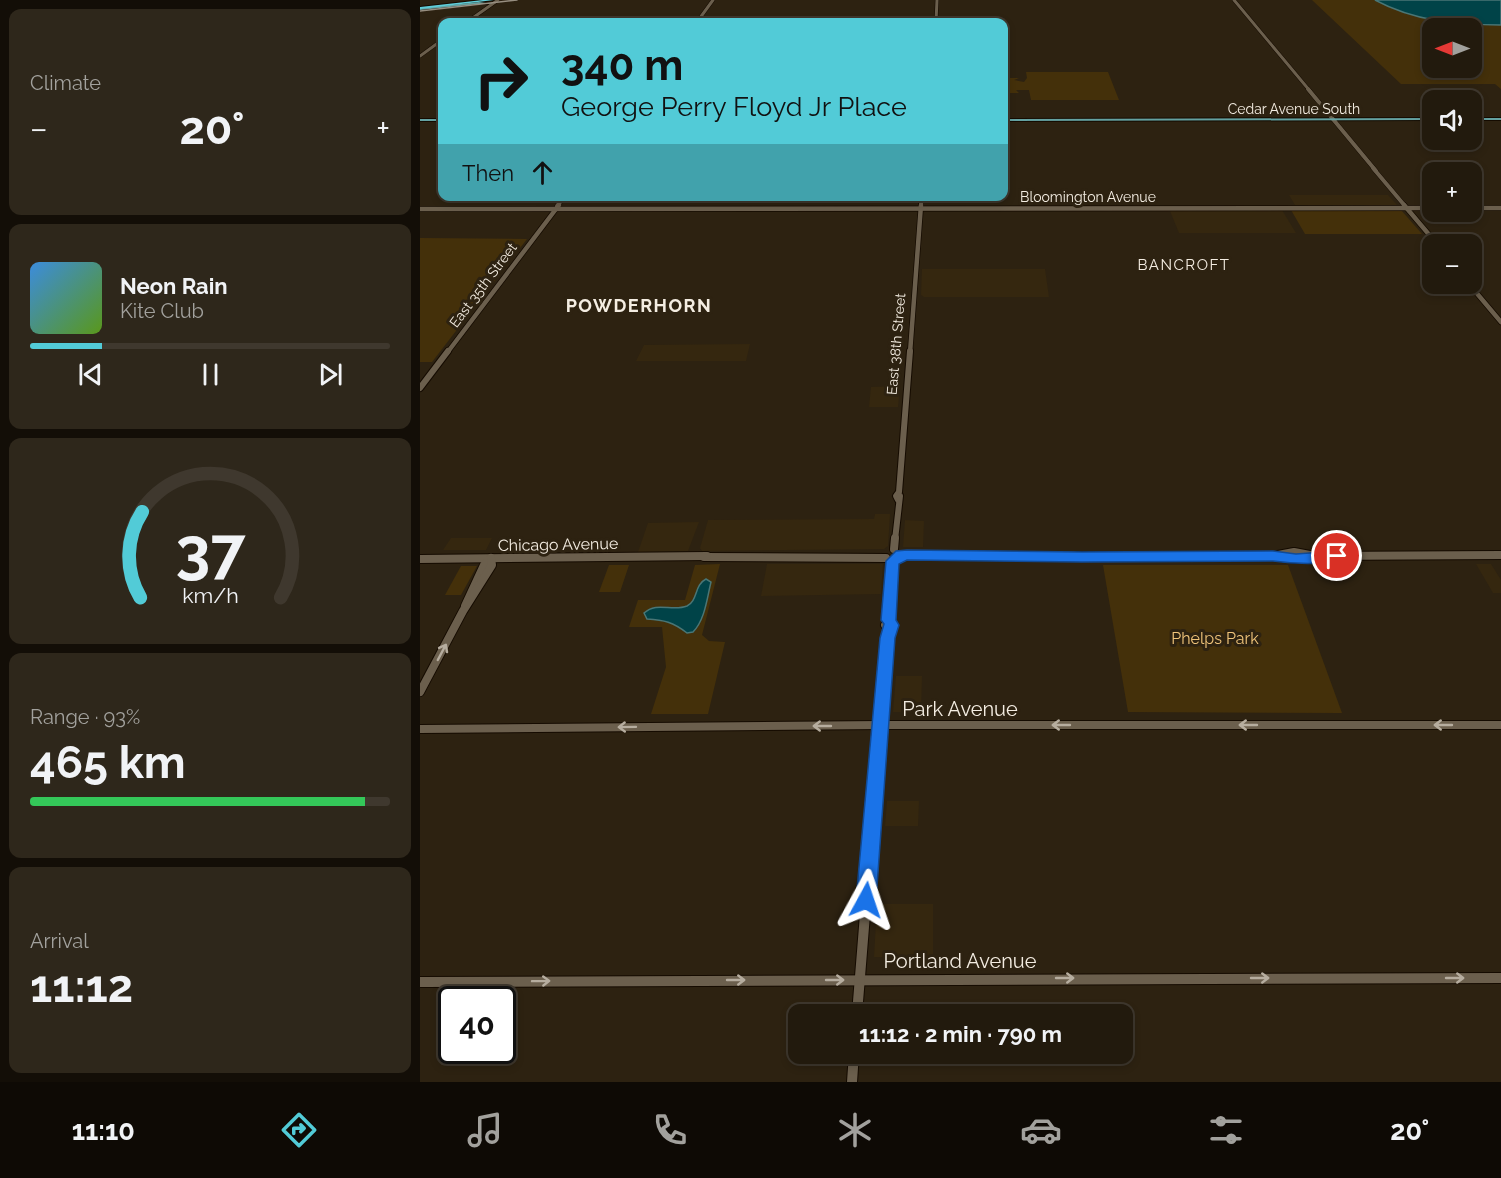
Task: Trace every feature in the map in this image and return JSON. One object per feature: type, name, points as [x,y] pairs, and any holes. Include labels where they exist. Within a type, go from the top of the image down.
[{"type":"highway","points":[[420,7],[499,0]]},
{"type":"highway","points":[[420,7],[490,4]]},
{"type":"main road","points":[[420,7],[480,1],[490,4]]},
{"type":"main road","name":"Cedar Avenue South","points":[[1008,120],[1422,119]]},
{"type":"main road","points":[[1482,119],[1501,119]]},
{"type":"main road","points":[[420,120],[438,120]]},
{"type":"street","points":[[472,18],[499,0]]},
{"type":"street","points":[[700,18],[713,0]]},
{"type":"street","points":[[936,18],[937,0]]},
{"type":"street","points":[[1234,0],[1357,148],[1362,158],[1376,171],[1428,234]]},
{"type":"street","points":[[420,56],[438,43]]},
{"type":"street","name":"East 35th Street","points":[[420,388],[561,201]]},
{"type":"street","name":"East 38th Street","points":[[894,549],[922,201]]},
{"type":"street","name":"Bloomington Avenue","points":[[420,209],[1422,208]]},
{"type":"street","points":[[1482,208],[1501,208]]},
{"type":"street","points":[[1477,294],[1501,322]]},
{"type":"street","points":[[858,1004],[888,629],[885,625],[889,620],[887,552],[894,549],[898,550],[901,555]]},
{"type":"street","points":[[889,559],[899,559],[901,555],[1273,556],[1296,559],[1315,556],[1501,555]]},
{"type":"street","name":"Chicago Avenue","points":[[420,559],[731,556],[889,559]]},
{"type":"street","points":[[420,692],[463,611],[492,565],[491,558]]},
{"type":"street","name":"Park Avenue","points":[[420,729],[881,725],[1501,725]]},
{"type":"street","name":"Portland Avenue","points":[[420,982],[1501,978]]},
{"type":"street","points":[[852,1082],[853,1064]]},
{"type":"shaded area","points":[[1289,195],[1388,195],[1397,205],[1295,205]]},
{"type":"shaded area","points":[[1282,210],[1296,233],[1179,233],[1170,211]]},
{"type":"shaded area","points":[[922,269],[1045,269],[1049,297],[924,297],[921,295]]},
{"type":"shaded area","points":[[750,344],[746,361],[636,361],[644,345]]},
{"type":"shaded area","points":[[900,386],[898,407],[869,407],[871,387]]},
{"type":"shaded area","points":[[875,514],[890,514],[888,546],[884,549],[702,551],[700,548],[708,520],[874,519]]},
{"type":"shaded area","points":[[905,520],[924,521],[923,547],[903,547]]},
{"type":"shaded area","points":[[699,522],[688,551],[638,552],[648,523]]},
{"type":"shaded area","points":[[451,538],[492,538],[486,550],[443,550]]},
{"type":"shaded area","points":[[767,564],[883,564],[881,594],[761,596]]},
{"type":"shaded area","points":[[1476,564],[1491,564],[1501,580],[1501,593],[1493,593]]},
{"type":"shaded area","points":[[896,676],[922,676],[921,712],[893,712]]},
{"type":"shaded area","points":[[887,801],[919,801],[918,826],[885,826]]},
{"type":"shaded area","points":[[877,904],[933,904],[933,958],[874,957]]},
{"type":"green space","points":[[1312,0],[1501,0],[1501,89],[1495,84],[1401,84]]},
{"type":"green space","points":[[1026,72],[1108,72],[1119,100],[1031,100],[1029,90],[1016,90],[1019,93],[1008,93],[1008,78],[1019,78],[1014,80],[1024,82],[1027,78]]},
{"type":"green space","points":[[1291,210],[1401,210],[1422,234],[1305,234]]},
{"type":"green space","points":[[420,238],[527,239],[432,362],[420,362]]},
{"type":"green space","points":[[720,564],[702,635],[709,641],[725,642],[708,714],[651,714],[666,667],[662,627],[629,627],[638,600],[685,600],[695,565]]},
{"type":"green space","points":[[609,565],[629,565],[620,592],[599,592]]},
{"type":"green space","name":"Phelps Park","points":[[1103,565],[1288,565],[1342,713],[1128,712]]},
{"type":"green space","points":[[461,566],[477,566],[461,595],[445,595]]},
{"type":"water","points":[[1375,0],[1501,0],[1501,25],[1482,24],[1482,18],[1425,18]]},
{"type":"water","points":[[706,579],[711,582],[707,602],[703,615],[693,632],[687,633],[668,622],[647,619],[644,613],[654,608],[681,608],[690,604],[700,585]]},
{"type":"tram line","points":[[420,11],[517,0]]},
{"type":"district","name":"BANCROFT","points":[[1184,265]]},
{"type":"district","name":"POWDERHORN","points":[[639,306]]},
{"type":"route","points":[[866,900],[887,638],[888,629],[892,625],[889,620],[893,561],[899,559],[901,555],[1273,556],[1296,559],[1337,556]]}]
